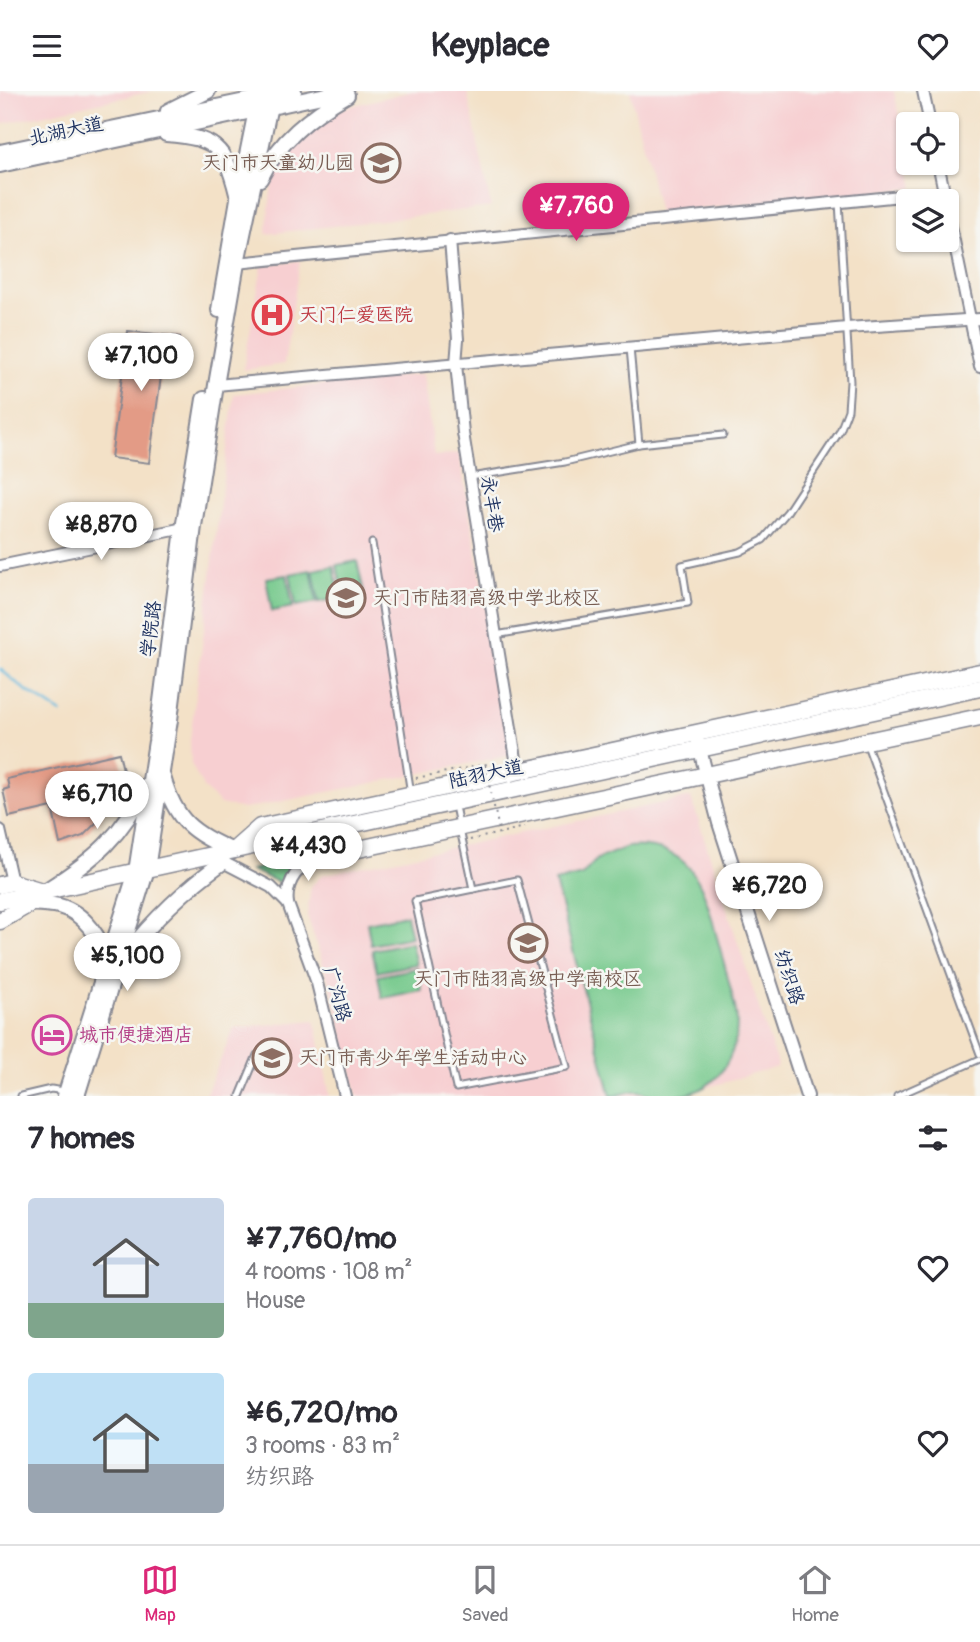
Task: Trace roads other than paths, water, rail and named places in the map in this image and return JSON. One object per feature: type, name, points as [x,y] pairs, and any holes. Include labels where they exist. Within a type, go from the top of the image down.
[{"type":"main road","points":[[147,127],[208,91]]},
{"type":"main road","name":"北湖大道","points":[[0,165],[294,91]]},
{"type":"main road","name":"北湖大道","points":[[265,99],[345,91]]},
{"type":"main road","points":[[244,199],[284,142],[322,110],[353,91]]},
{"type":"main road","name":"学院路","points":[[73,1095],[140,876],[157,773],[189,527],[244,199],[265,99]]},
{"type":"main road","points":[[147,127],[195,136],[218,149],[231,169],[244,199]]},
{"type":"main road","name":"北湖大道","points":[[0,152],[147,127]]},
{"type":"main road","name":"学院路","points":[[189,527],[237,263],[244,199]]},
{"type":"main road","points":[[0,921],[31,903],[59,906],[72,911],[95,934],[113,963],[177,897],[260,827],[410,787],[516,765],[699,746],[980,672]]},
{"type":"main road","name":"陆羽大道","points":[[0,910],[699,746],[980,688]]},
{"type":"main road","name":"陆羽大道","points":[[228,856],[287,848],[456,811],[699,746],[980,698]]},
{"type":"main road","points":[[287,848],[321,857],[980,717]]},
{"type":"main road","points":[[157,773],[177,815],[228,856]]},
{"type":"main road","points":[[6,884],[44,891],[88,862],[111,841],[157,773]]},
{"type":"main road","name":"陆羽大道","points":[[0,901],[44,891],[140,876]]},
{"type":"street","points":[[923,91],[927,112]]},
{"type":"street","points":[[237,263],[896,196]]},
{"type":"street","name":"永丰巷","points":[[450,240],[458,339],[456,364],[470,477],[516,765]]},
{"type":"street","points":[[958,252],[975,319],[980,367]]},
{"type":"street","points":[[216,385],[846,328],[975,319]]},
{"type":"street","points":[[0,566],[189,527]]},
{"type":"street","name":"纺织路","points":[[699,746],[723,836],[807,1096]]},
{"type":"street","points":[[0,830],[6,884]]},
{"type":"street","points":[[228,856],[271,887],[288,904]]},
{"type":"street","points":[[288,904],[288,886],[293,877],[307,863],[321,857]]},
{"type":"street","name":"广沟路","points":[[288,904],[317,983],[345,1096]]},
{"type":"lane","points":[[495,635],[688,603],[682,565],[740,552],[763,540],[787,512],[840,431],[850,397],[839,202]]},
{"type":"lane","points":[[630,348],[639,444]]},
{"type":"lane","points":[[470,477],[565,462],[639,444],[723,435]]},
{"type":"lane","points":[[372,543],[414,811]]},
{"type":"lane","points":[[865,741],[980,1057],[897,1096]]},
{"type":"lane","points":[[456,811],[473,889]]},
{"type":"lane","points":[[517,880],[567,1067],[456,1088],[415,901],[473,889],[517,880]]},
{"type":"lane","points":[[240,1096],[257,1055]]},
{"type":"lane","points":[[21,1096],[51,1089],[73,1095]]},
{"type":"waterway","points":[[0,669],[24,689],[61,713]]},
{"type":"place","name":"天门市天童幼儿园","points":[[381,163]]},
{"type":"place","name":"天门仁爱医院","points":[[272,315]]},
{"type":"place","name":"天门市陆羽高级中学北校区","points":[[346,598]]},
{"type":"place","name":"天门市陆羽高级中学南校区","points":[[528,943]]},
{"type":"place","name":"城市便捷酒店","points":[[52,1035]]},
{"type":"place","name":"天门市青少年学生活动中心","points":[[272,1058]]}]
